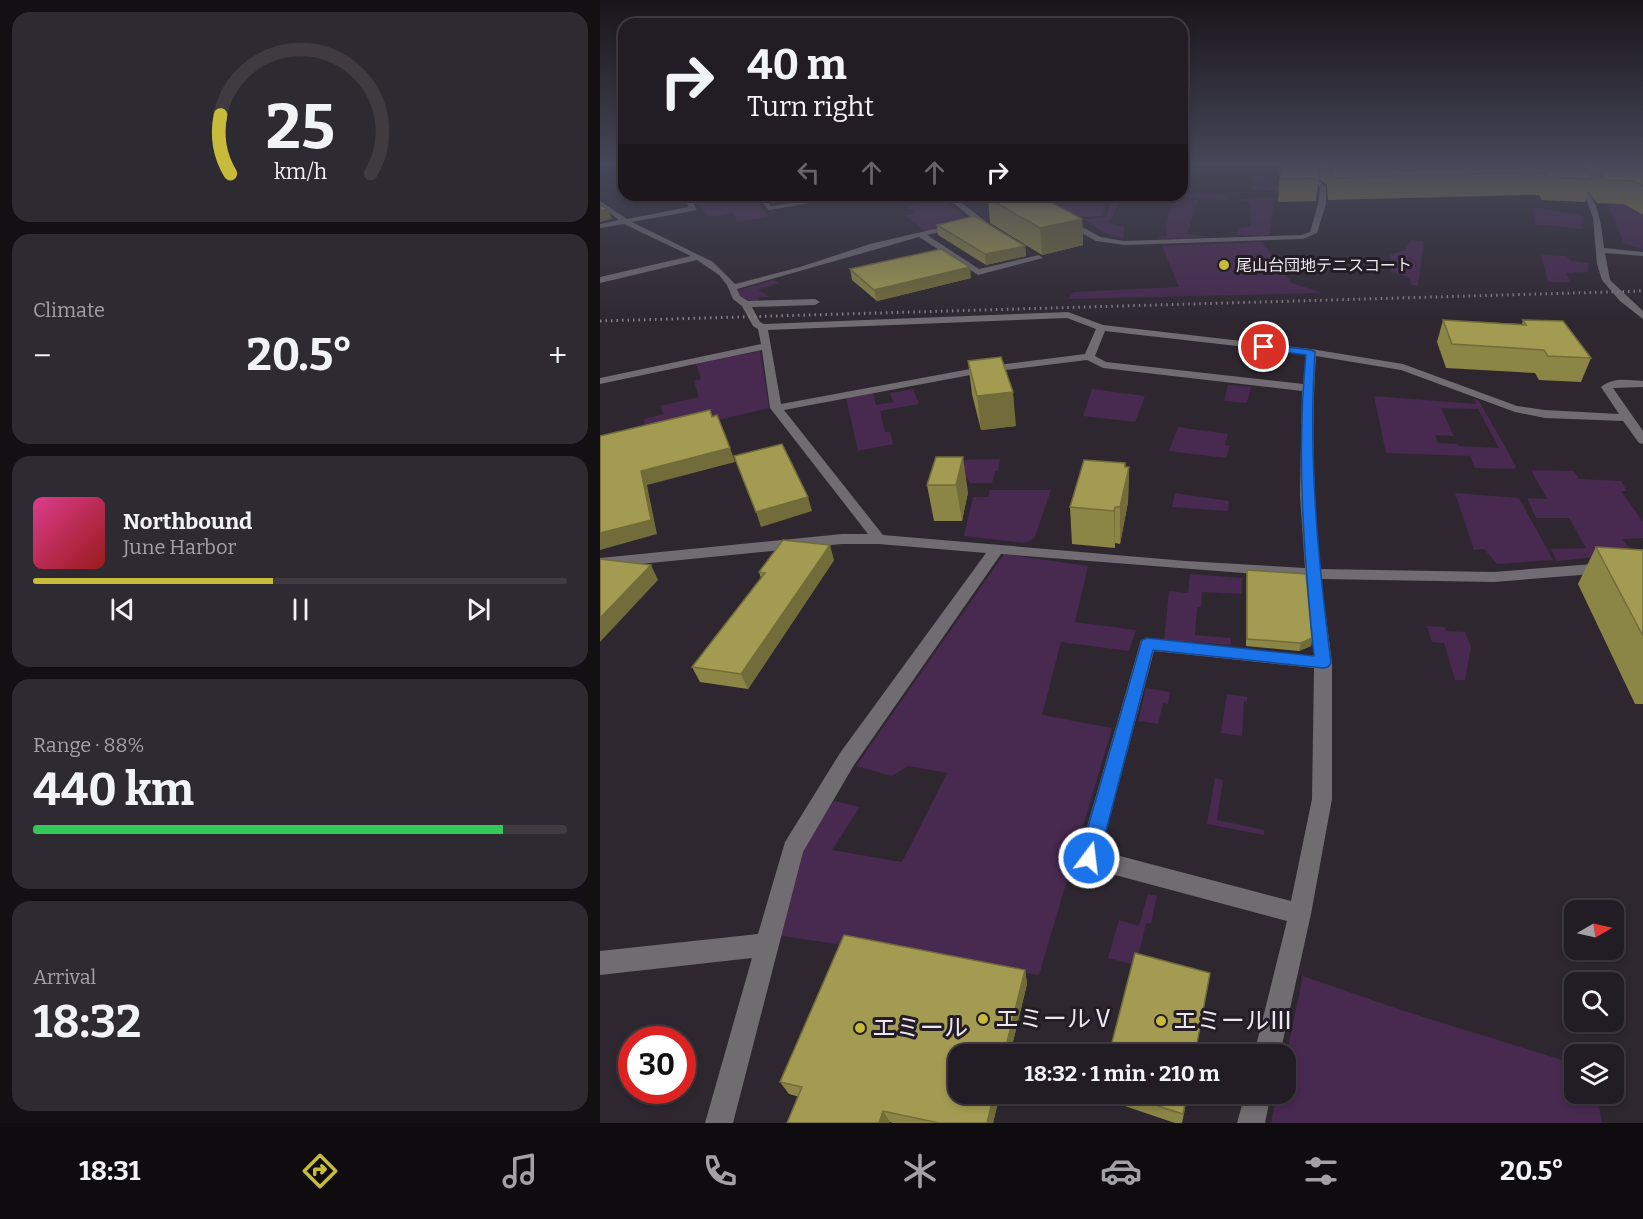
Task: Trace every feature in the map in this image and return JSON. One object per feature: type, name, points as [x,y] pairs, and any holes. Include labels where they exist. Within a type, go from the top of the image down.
[{"type":"street","points":[[620,217],[706,260],[734,287],[736,297],[746,304],[756,324],[763,327],[1068,315],[1101,328],[1311,352],[1403,367],[1515,409],[1545,414],[1628,418]]},
{"type":"street","points":[[600,226],[644,217]]},
{"type":"street","points":[[973,217],[998,233]]},
{"type":"street","points":[[1057,217],[1099,239],[1124,243],[1303,237],[1313,233],[1318,217]]},
{"type":"street","points":[[1596,217],[1606,281],[1643,316]]},
{"type":"street","points":[[734,287],[804,269],[873,246],[977,221]]},
{"type":"street","points":[[921,235],[978,272],[1039,258],[1029,252]]},
{"type":"street","points":[[1600,250],[1643,254]]},
{"type":"street","points":[[600,280],[698,257]]},
{"type":"street","points":[[746,304],[815,302]]},
{"type":"street","points":[[763,327],[776,408],[879,539]]},
{"type":"street","points":[[1089,357],[1101,328]]},
{"type":"street","points":[[600,381],[767,346]]},
{"type":"street","points":[[1269,1044],[1300,914],[1322,800],[1323,663],[1307,495],[1308,388],[1311,352]]},
{"type":"street","points":[[776,408],[981,370],[1089,357],[1103,365],[1308,388]]},
{"type":"street","points":[[1643,384],[1615,383],[1607,387],[1643,440]]},
{"type":"street","points":[[600,563],[842,538],[879,539],[1313,574],[1497,577],[1643,565]]},
{"type":"street","points":[[719,1123],[793,849],[847,759],[996,549]]},
{"type":"street","points":[[1300,914],[1089,858],[1147,644],[1323,663]]},
{"type":"street","points":[[600,963],[766,945]]},
{"type":"street","points":[[1251,1123],[1256,1104]]},
{"type":"shaded area","points":[[735,217],[766,217],[737,222]]},
{"type":"shaded area","points":[[907,217],[966,217],[969,220],[925,231]]},
{"type":"shaded area","points":[[1112,217],[1109,223],[1124,227],[1123,238],[1107,234],[1084,220]]},
{"type":"shaded area","points":[[1167,217],[1192,217],[1187,234],[1211,237],[1162,239],[1157,237],[1167,236],[1165,222]]},
{"type":"shaded area","points":[[1251,217],[1272,217],[1270,235],[1236,235],[1239,228],[1251,226]]},
{"type":"shaded area","points":[[1534,217],[1584,217],[1583,229],[1534,224]]},
{"type":"shaded area","points":[[1613,217],[1643,217],[1643,250],[1624,243]]},
{"type":"shaded area","points":[[1411,240],[1424,242],[1418,285],[1411,285],[1410,278],[1391,271],[1390,255],[1405,250]]},
{"type":"shaded area","name":"尾山台団地テニスコート","points":[[1262,242],[1292,283],[1323,293],[1067,299],[1074,292],[1179,287],[1162,246]]},
{"type":"shaded area","points":[[1541,255],[1566,256],[1572,261],[1588,263],[1588,272],[1566,273],[1570,282],[1548,282]]},
{"type":"shaded area","points":[[773,280],[779,283],[758,290],[770,297],[760,297],[758,301],[752,301],[738,294],[739,290]]},
{"type":"shaded area","points":[[1268,323],[1277,324],[1276,328],[1272,328],[1271,343],[1298,347],[1258,344],[1260,336],[1252,335],[1254,325],[1266,326]]},
{"type":"shaded area","points":[[760,351],[769,408],[600,448],[600,441],[645,430],[644,419],[664,414],[660,406],[699,397],[694,381],[701,379],[696,364]]},
{"type":"shaded area","points":[[1228,385],[1251,387],[1247,403],[1224,401]]},
{"type":"shaded area","points":[[913,389],[919,404],[880,411],[885,432],[890,432],[893,444],[858,451],[846,398],[873,393],[876,405],[893,402],[890,393]]},
{"type":"shaded area","points":[[1092,389],[1145,396],[1135,422],[1083,416]]},
{"type":"shaded area","points":[[1374,396],[1476,404],[1474,399],[1479,401],[1516,466],[1514,469],[1475,468],[1470,456],[1386,453]],"holes":[[[1441,408],[1478,409],[1499,448],[1438,443],[1435,435],[1454,436]]]},
{"type":"shaded area","points":[[1178,427],[1228,434],[1225,445],[1230,446],[1226,458],[1169,451]]},
{"type":"shaded area","points":[[1000,459],[998,471],[995,471],[992,483],[970,483],[956,460]]},
{"type":"shaded area","points":[[1531,470],[1574,471],[1579,479],[1621,481],[1627,491],[1621,491],[1643,522],[1643,538],[1622,539],[1634,553],[1557,561],[1551,549],[1586,548],[1569,518],[1536,518],[1527,498],[1547,499]]},
{"type":"shaded area","points":[[990,490],[1051,490],[1034,539],[1024,543],[964,536],[973,497],[988,497]]},
{"type":"shaded area","points":[[1175,493],[1229,501],[1228,511],[1172,507]]},
{"type":"shaded area","points":[[1455,493],[1519,498],[1553,560],[1497,564],[1484,549],[1474,550]]},
{"type":"shaded area","points":[[1004,554],[1088,566],[1075,622],[1136,630],[1129,651],[1061,642],[1042,715],[1112,728],[1039,975],[777,935],[802,850],[834,801],[860,807],[832,850],[902,862],[947,773],[908,766],[892,776],[856,766]]},
{"type":"shaded area","points":[[1190,574],[1242,578],[1242,594],[1202,592],[1201,607],[1197,607],[1195,635],[1231,638],[1231,645],[1164,640],[1169,591],[1188,593]]},
{"type":"shaded area","points":[[1427,626],[1445,627],[1446,631],[1465,632],[1471,647],[1465,680],[1455,680],[1444,643],[1432,642]]},
{"type":"shaded area","points":[[1146,688],[1170,692],[1168,704],[1163,703],[1158,724],[1138,721]]},
{"type":"shaded area","points":[[1227,694],[1248,697],[1247,702],[1244,701],[1242,736],[1221,733]]},
{"type":"shaded area","points":[[1215,778],[1223,780],[1217,820],[1264,830],[1264,835],[1207,824]]},
{"type":"shaded area","points":[[1148,894],[1157,896],[1151,924],[1146,923],[1136,965],[1108,958],[1119,920],[1139,926]]},
{"type":"shaded area","points":[[1303,976],[1401,1010],[1564,1061],[1564,1104],[1599,1104],[1602,1123],[1271,1123],[1275,1104],[1296,1104],[1296,1044],[1289,1044]]},
{"type":"building","points":[[977,217],[1025,246],[985,254],[937,225]]},
{"type":"building","points":[[1022,217],[1082,219],[1040,228]]},
{"type":"building","points":[[941,249],[970,267],[874,290],[850,269]]},
{"type":"building","points":[[1443,320],[1526,325],[1523,320],[1563,321],[1591,358],[1548,356],[1544,350],[1452,344]]},
{"type":"building","points":[[1001,357],[1013,392],[977,396],[968,361]]},
{"type":"building","points":[[710,410],[712,417],[717,415],[730,448],[641,471],[651,520],[600,533],[600,436]]},
{"type":"building","points":[[782,444],[808,497],[756,512],[734,456]]},
{"type":"building","points":[[936,457],[963,457],[956,485],[927,485]]},
{"type":"building","points":[[1084,460],[1125,463],[1125,467],[1129,467],[1120,507],[1115,507],[1114,511],[1070,507]]},
{"type":"building","points":[[783,540],[830,545],[741,674],[692,667],[765,573],[759,572]]},
{"type":"building","points":[[1596,547],[1643,550],[1643,636]]},
{"type":"building","points":[[600,559],[651,565],[600,618]]},
{"type":"building","points":[[1247,570],[1306,574],[1312,638],[1301,643],[1247,639]]},
{"type":"building","points":[[844,935],[1025,970],[1006,1044],[948,1044],[948,1104],[992,1104],[987,1123],[939,1123],[883,1111],[879,1123],[787,1123],[802,1087],[780,1082]]},
{"type":"building","name":"エミールⅢ","points":[[1135,953],[1210,973],[1197,1044],[1112,1044]]},
{"type":"building","points":[[1152,1104],[1185,1104],[1183,1114]]},
{"type":"railway","points":[[600,321],[1643,291]]},
{"type":"place","name":"尾山台団地テニスコート","points":[[1224,265]]},
{"type":"place","name":"エミールⅤ","points":[[983,1019]]},
{"type":"place","name":"エミールⅢ","points":[[1161,1021]]},
{"type":"place","name":"エミール","points":[[860,1028]]},
{"type":"route","points":[[1089,858],[1147,644],[1323,663],[1307,495],[1308,388],[1311,352],[1264,347]]}]
